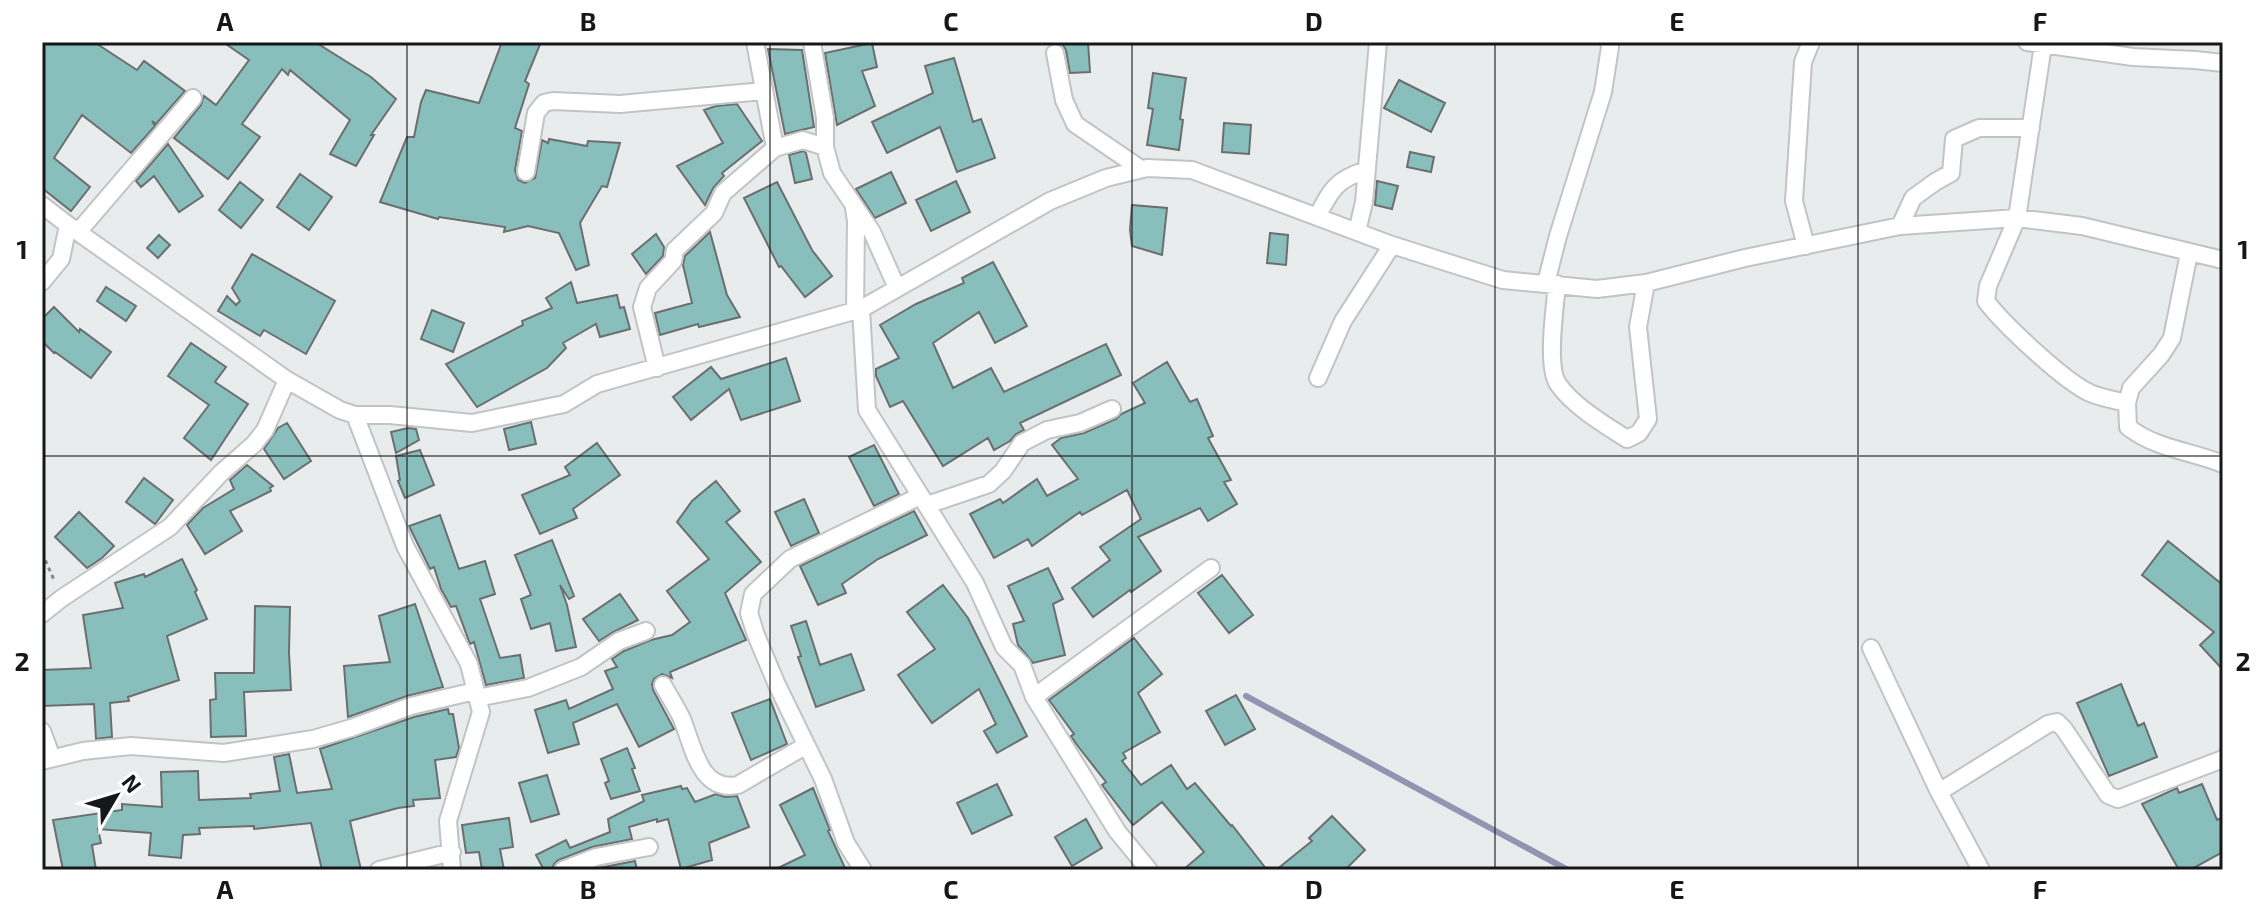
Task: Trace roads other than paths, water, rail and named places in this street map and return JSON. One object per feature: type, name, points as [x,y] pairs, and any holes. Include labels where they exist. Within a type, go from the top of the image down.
[{"type":"street","points":[[755,42],[775,148]]},
{"type":"street","points":[[812,42],[825,118],[825,147],[832,173],[872,232],[897,288]]},
{"type":"street","points":[[1357,232],[1364,202],[1378,42]]},
{"type":"street","points":[[1609,42],[1603,92],[1558,236],[1552,284],[1552,349],[1556,382],[1590,416],[1627,439],[1639,433],[1648,419],[1638,327],[1646,283]]},
{"type":"street","points":[[1806,246],[1794,201],[1803,62],[1811,42]]},
{"type":"street","points":[[2127,403],[2089,393],[2057,369],[1995,313],[1986,301],[1988,286],[2017,218],[2043,44],[2133,57],[2223,63]]},
{"type":"street","points":[[1055,53],[1064,100],[1075,124],[1141,169]]},
{"type":"street","points":[[526,172],[536,113],[544,103],[620,104],[764,91]]},
{"type":"street","points":[[42,282],[61,259],[73,229],[193,98]]},
{"type":"street","points":[[1900,226],[1913,198],[1951,173],[1954,139],[1979,128],[2031,128]]},
{"type":"street","points":[[657,368],[642,307],[648,288],[673,261],[675,250],[714,213],[723,193],[775,148],[803,140],[825,147]]},
{"type":"street","points":[[42,205],[287,380],[340,410],[355,415],[472,423],[564,404],[597,384],[858,309],[1050,201],[1106,178],[1147,168],[1192,170],[1392,245],[1503,280],[1597,289],[1646,283],[1745,258],[1900,226],[2017,218],[2082,226],[2223,260]]},
{"type":"street","points":[[1317,217],[1333,188],[1352,174],[1367,170]]},
{"type":"street","points":[[853,203],[867,410],[975,583],[1004,647],[1022,665],[1034,697],[1117,831],[1149,870]]},
{"type":"street","points":[[1318,378],[1343,321],[1392,245]]},
{"type":"street","points":[[2189,253],[2172,338],[2131,388],[2127,403],[2128,427],[2141,437],[2223,464]]},
{"type":"street","points":[[42,614],[170,527],[221,473],[254,444],[265,430],[287,380]]},
{"type":"street","points":[[863,870],[846,843],[823,779],[756,635],[749,613],[753,594],[790,559],[923,500],[989,484],[1003,471],[1022,443],[1047,430],[1080,423],[1112,409]]},
{"type":"street","points":[[355,415],[405,546],[469,664],[481,712],[448,821],[452,870]]},
{"type":"street","points":[[1034,697],[1211,568]]},
{"type":"street","points":[[42,731],[47,759],[131,746],[224,753],[313,739],[411,706],[528,688],[581,667],[619,641],[646,631]]},
{"type":"street","points":[[1871,648],[1939,792],[1981,870]]},
{"type":"street","points":[[663,685],[681,718],[701,769],[716,784],[727,788],[738,785],[805,746]]},
{"type":"street","points":[[1939,792],[2048,724],[2057,722],[2108,795],[2118,799],[2223,759]]},
{"type":"street","points":[[563,870],[596,857],[649,847]]},
{"type":"street","points":[[379,870],[452,852]]},
{"type":"waterway","points":[[1246,696],[1568,870]]}]
